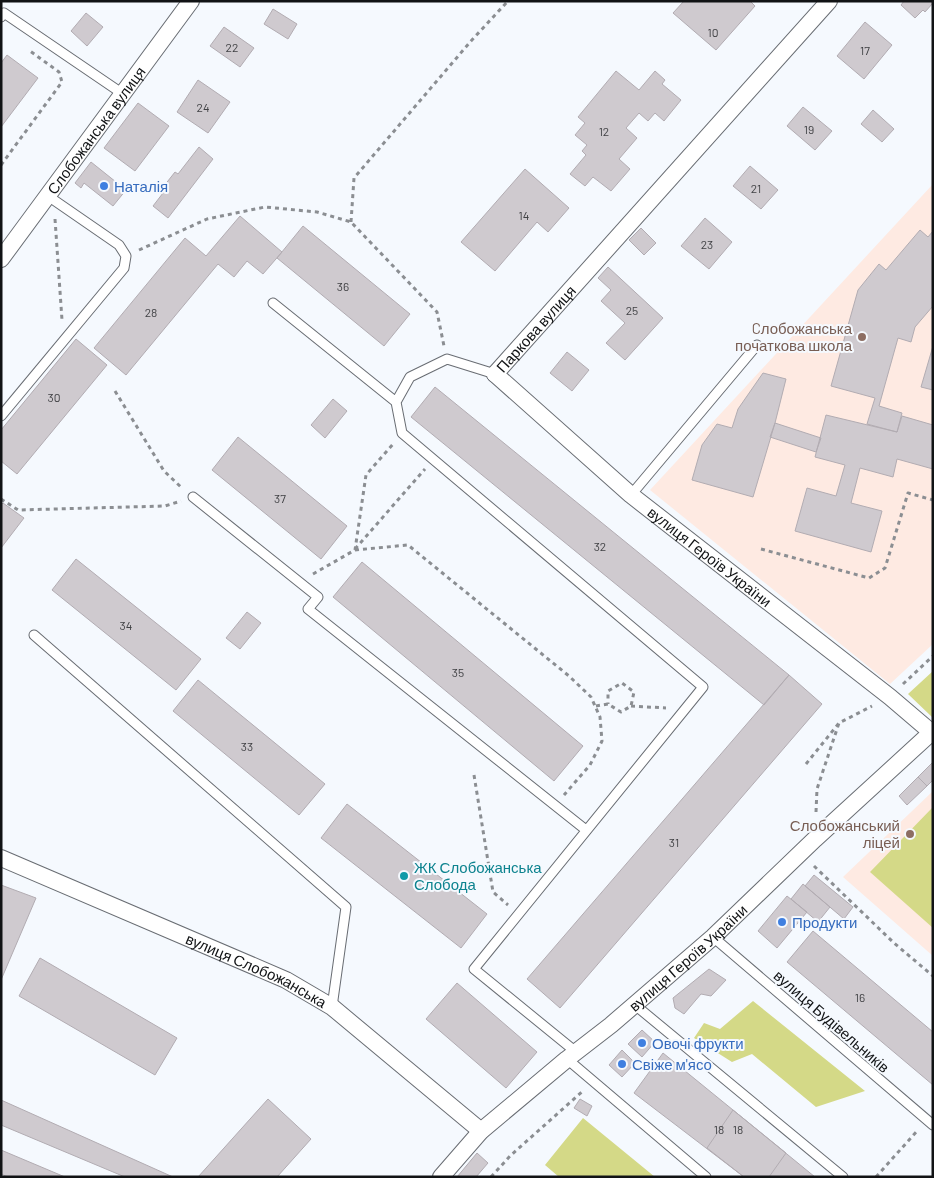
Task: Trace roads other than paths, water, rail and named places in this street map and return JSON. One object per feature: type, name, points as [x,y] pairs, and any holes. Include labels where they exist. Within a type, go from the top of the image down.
[{"type":"street","name":"Слобожанська вулиця","points":[[1,259],[51,198],[123,94],[191,1]]},
{"type":"street","name":"Паркова вулиця","points":[[494,374],[827,1]]},
{"type":"street","name":"вулиця Героїв України","points":[[440,1177],[481,1132],[571,1055],[635,1005],[713,937],[815,839],[932,732],[890,697],[631,495],[494,374]]},
{"type":"street","name":"вулиця Слобожанська","points":[[1,858],[286,980],[332,1007],[481,1132]]},
{"type":"lane","points":[[2,13],[123,94]]},
{"type":"lane","points":[[1,416],[124,268],[126,256],[119,245],[51,198]]},
{"type":"lane","points":[[273,303],[396,402]]},
{"type":"lane","points":[[631,495],[757,345]]},
{"type":"lane","points":[[494,374],[447,359],[410,377],[396,402],[402,433],[703,687],[474,968],[571,1055],[593,1082],[706,1177]]},
{"type":"lane","points":[[193,497],[318,597],[308,609],[586,830]]},
{"type":"lane","points":[[34,635],[346,907],[332,1007]]},
{"type":"lane","name":"вулиця Будівельників","points":[[713,937],[930,1123]]},
{"type":"lane","points":[[635,1005],[843,1177]]},
{"type":"place","name":"Наталія","points":[[104,186]]},
{"type":"place","name":"Cлобожанська початкова школа","points":[[862,337]]},
{"type":"place","name":"Слобожанський ліцей","points":[[910,834]]},
{"type":"place","name":"ЖК Слобожанська Слобода","points":[[404,876]]},
{"type":"place","name":"Продукти","points":[[782,922]]},
{"type":"place","name":"Овочі фрукти","points":[[642,1043]]},
{"type":"place","name":"Свіже м'ясо","points":[[622,1064]]}]
